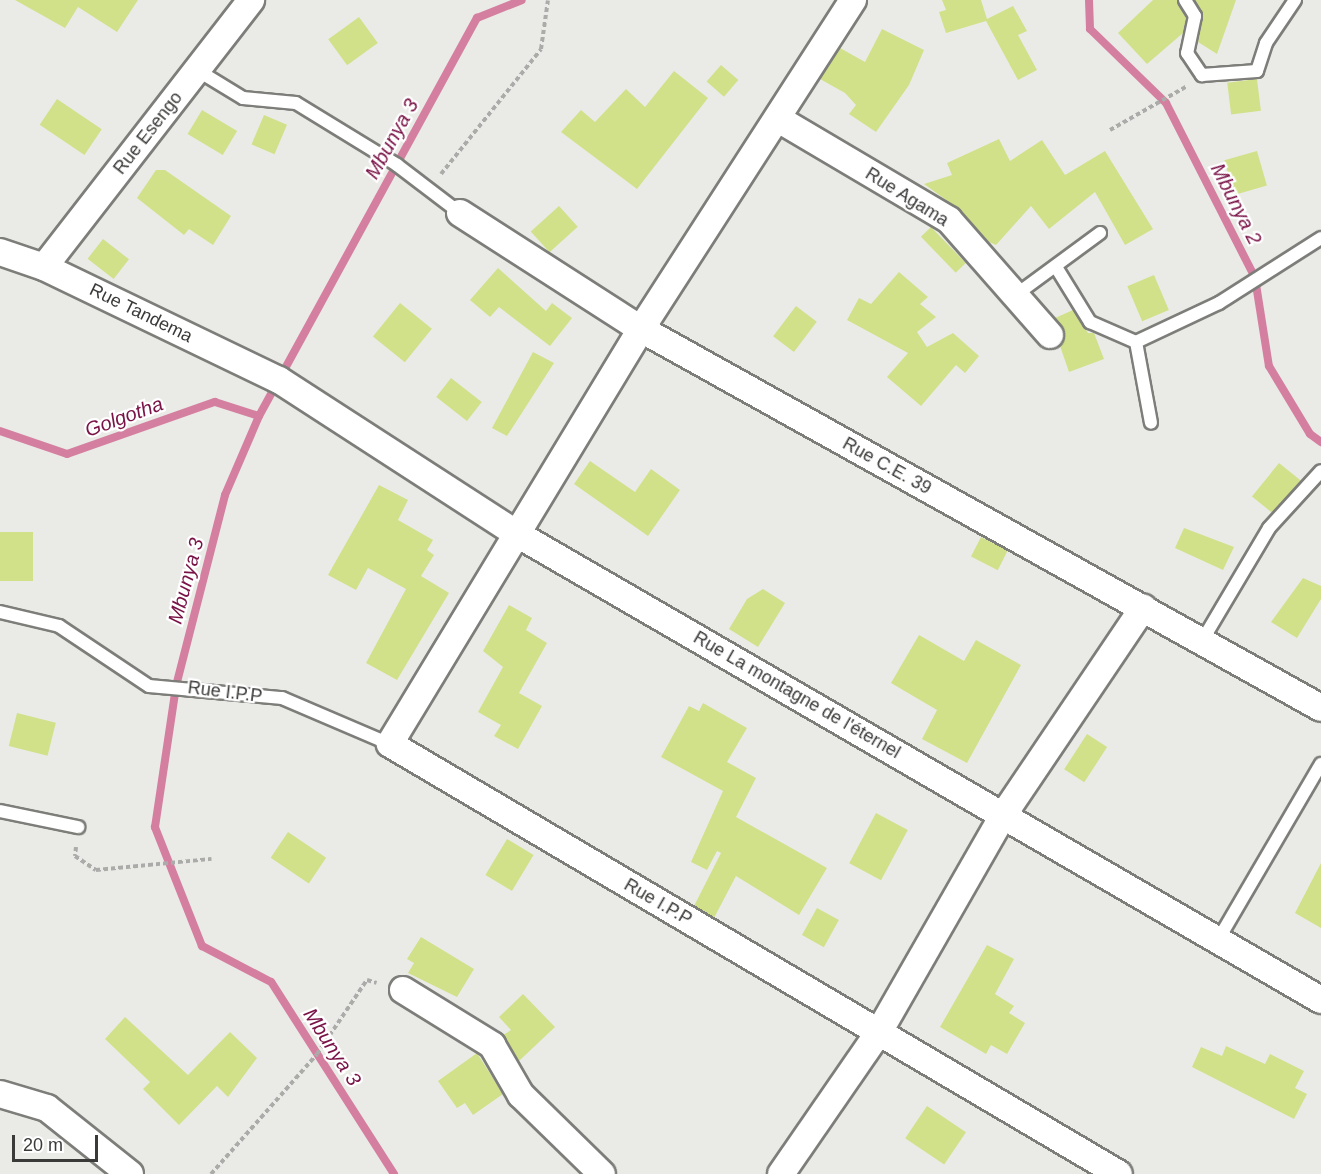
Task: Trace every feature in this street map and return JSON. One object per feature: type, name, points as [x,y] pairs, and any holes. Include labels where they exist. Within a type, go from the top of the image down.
[{"type":"street","name":"Rue Esengo","points":[[44,267],[251,0]]},
{"type":"street","points":[[390,744],[641,329],[780,120],[853,0]]},
{"type":"street","name":"Rue Agama","points":[[780,120],[950,220],[1017,294],[1050,335]]},
{"type":"street","name":"Rue C.E. 39","points":[[460,213],[641,329],[1321,708]]},
{"type":"street","name":"Rue Tandema","points":[[0,252],[44,267],[279,380]]},
{"type":"street","name":"Rue La montagne de l'éternel","points":[[279,380],[517,534],[1004,814],[1321,1000]]},
{"type":"street","points":[[781,1174],[879,1032],[1004,814],[1143,608]]},
{"type":"street","name":"Rue I.P.P","points":[[390,744],[1119,1174]]},
{"type":"street","points":[[403,990],[492,1046],[521,1095],[602,1174]]},
{"type":"street","points":[[0,1094],[47,1108],[130,1174]]},
{"type":"lane","points":[[1185,0],[1195,16],[1187,52],[1202,75],[1257,71],[1266,43],[1295,0]]},
{"type":"lane","points":[[196,70],[243,98],[296,103],[430,189],[460,213]]},
{"type":"lane","points":[[1017,294],[1100,233]]},
{"type":"lane","points":[[1056,267],[1090,322],[1136,342],[1219,303],[1321,238]]},
{"type":"lane","points":[[1136,342],[1151,423]]},
{"type":"lane","points":[[1202,641],[1269,528],[1321,471]]},
{"type":"lane","name":"Rue I.P.P","points":[[0,612],[59,626],[149,686],[176,686],[282,698],[390,744]]},
{"type":"lane","points":[[1218,940],[1321,764]]},
{"type":"lane","points":[[0,811],[78,827]]},
{"type":"path","points":[[430,189],[541,49],[548,0]]},
{"type":"path","points":[[1110,130],[1166,103],[1202,75]]},
{"type":"path","points":[[78,827],[75,856],[96,870],[211,859]]},
{"type":"path","points":[[211,1174],[317,1054],[367,980],[403,990]]},
{"type":"building","points":[[15,0],[138,0],[117,32],[78,7],[65,28]]},
{"type":"building","points":[[942,0],[981,0],[987,19],[1013,6],[1027,31],[1018,35],[1037,70],[1018,80],[986,21],[946,33],[939,12],[946,10]]},
{"type":"building","points":[[1153,0],[1177,0],[1186,18],[1183,33],[1147,64],[1118,33]]},
{"type":"building","points":[[1195,0],[1236,0],[1217,54],[1198,42],[1203,17]]},
{"type":"building","points":[[359,17],[378,43],[347,65],[328,39]]},
{"type":"building","points":[[882,29],[924,50],[909,85],[876,132],[849,114],[856,105],[845,93],[820,79],[840,48],[865,62]]},
{"type":"building","points":[[721,65],[738,80],[724,97],[707,82]]},
{"type":"building","points":[[674,71],[708,98],[637,189],[561,132],[581,110],[595,122],[626,89],[645,107]]},
{"type":"building","points":[[1257,79],[1261,111],[1231,114],[1227,83]]},
{"type":"building","points":[[57,99],[102,129],[84,155],[40,125]]},
{"type":"building","points":[[202,110],[237,131],[223,155],[188,134]]},
{"type":"building","points":[[264,115],[287,125],[275,154],[251,144]]},
{"type":"building","points":[[999,139],[1010,161],[1042,140],[1065,175],[1105,151],[1153,229],[1125,245],[1095,192],[1049,229],[1031,206],[996,245],[989,242],[960,210],[924,184],[952,175],[947,163]]},
{"type":"building","points":[[1257,151],[1267,186],[1234,195],[1224,160]]},
{"type":"building","points":[[156,170],[165,170],[231,216],[213,245],[189,229],[184,235],[137,198]]},
{"type":"building","points":[[559,206],[578,227],[549,252],[531,231]]},
{"type":"building","points":[[931,227],[966,263],[956,273],[921,237]]},
{"type":"building","points":[[103,239],[129,259],[114,279],[88,259]]},
{"type":"building","points":[[498,268],[546,311],[552,303],[572,318],[550,346],[499,307],[490,317],[470,300]]},
{"type":"building","points":[[899,272],[928,297],[920,304],[936,317],[917,332],[927,347],[953,333],[979,356],[965,373],[956,365],[921,406],[887,377],[908,353],[847,320],[859,298],[871,304]]},
{"type":"building","points":[[1154,275],[1169,310],[1142,321],[1127,286]]},
{"type":"building","points":[[400,303],[432,329],[405,362],[373,336]]},
{"type":"building","points":[[796,306],[817,322],[794,352],[773,336]]},
{"type":"building","points":[[1073,310],[1088,333],[1094,333],[1104,359],[1069,372],[1060,346],[1065,332],[1055,318]]},
{"type":"building","points":[[533,352],[554,363],[507,436],[492,428]]},
{"type":"building","points":[[451,378],[482,402],[467,421],[436,397]]},
{"type":"building","points":[[590,461],[635,492],[651,469],[680,490],[648,536],[574,484]]},
{"type":"building","points":[[1279,463],[1301,481],[1274,514],[1252,496]]},
{"type":"building","points":[[379,485],[408,500],[398,520],[433,540],[427,550],[434,555],[421,576],[449,593],[397,680],[366,663],[406,589],[368,568],[356,590],[328,575]]},
{"type":"building","points":[[1184,528],[1234,547],[1223,570],[1175,548]]},
{"type":"building","points":[[0,532],[33,532],[33,581],[0,581]]},
{"type":"building","points":[[981,537],[1008,551],[998,570],[971,557]]},
{"type":"building","points":[[1303,578],[1321,586],[1321,599],[1297,638],[1271,622]]},
{"type":"building","points":[[763,589],[785,603],[758,647],[729,629],[747,599]]},
{"type":"building","points":[[509,605],[532,618],[526,630],[547,643],[519,693],[542,706],[518,749],[494,736],[501,725],[478,712],[503,667],[483,651]]},
{"type":"building","points":[[919,635],[964,661],[976,640],[1021,665],[967,763],[922,739],[937,710],[891,683]]},
{"type":"building","points":[[703,703],[747,728],[727,762],[756,778],[736,817],[827,868],[799,915],[736,876],[714,918],[694,906],[721,853],[717,851],[707,870],[691,862],[723,791],[661,757],[689,706],[699,711]]},
{"type":"building","points":[[17,713],[56,723],[48,756],[9,746]]},
{"type":"building","points":[[1087,734],[1107,747],[1084,782],[1064,769]]},
{"type":"building","points":[[876,813],[908,830],[881,880],[849,863]]},
{"type":"building","points":[[288,832],[326,858],[309,883],[271,858]]},
{"type":"building","points":[[507,839],[534,855],[512,891],[485,875]]},
{"type":"building","points":[[1321,863],[1321,928],[1295,913]]},
{"type":"building","points":[[817,908],[839,920],[824,947],[802,935]]},
{"type":"building","points":[[421,937],[474,969],[457,997],[408,973],[414,963],[407,959]]},
{"type":"building","points":[[987,945],[1014,959],[995,994],[1014,1006],[1009,1013],[1025,1023],[1007,1054],[991,1045],[986,1054],[940,1027]]},
{"type":"building","points":[[523,994],[555,1027],[519,1061],[503,1035],[511,1030],[499,1017]]},
{"type":"building","points":[[125,1017],[188,1075],[230,1032],[257,1058],[228,1097],[217,1086],[179,1125],[143,1089],[150,1082],[105,1039]]},
{"type":"building","points":[[1226,1046],[1265,1064],[1270,1054],[1304,1071],[1295,1088],[1307,1094],[1294,1119],[1192,1067],[1201,1047],[1222,1056]]},
{"type":"building","points":[[477,1053],[503,1094],[473,1115],[465,1103],[457,1108],[438,1081]]},
{"type":"building","points":[[927,1106],[966,1132],[944,1165],[905,1138]]},
{"type":"waterway","name":"Mbunya 3","points":[[394,1174],[271,982],[202,946],[155,827],[176,686],[225,495],[259,416],[477,18],[522,0]]},
{"type":"waterway","name":"Mbunya 2","points":[[1089,0],[1090,29],[1166,103],[1255,278],[1269,366],[1310,434],[1321,442]]},
{"type":"waterway","name":"Golgotha","points":[[0,431],[67,454],[215,402],[259,416]]}]
